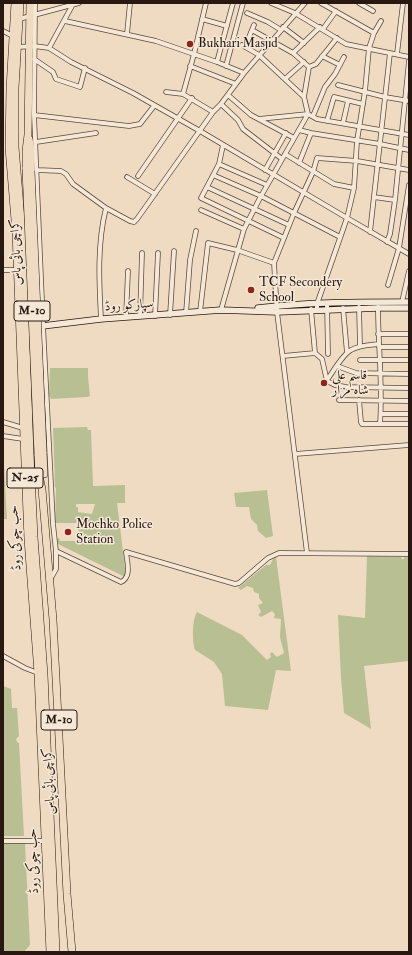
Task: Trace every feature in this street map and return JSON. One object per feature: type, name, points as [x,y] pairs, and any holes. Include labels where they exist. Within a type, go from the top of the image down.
[{"type":"highway","name":"حب چوکی روڈ","points":[[15,3],[10,89],[9,148],[22,329],[23,428],[28,544],[38,673],[50,952]]},
{"type":"highway","points":[[20,3],[15,88],[15,147],[22,231],[22,329],[34,537],[45,683],[56,952]]},
{"type":"highway","name":"کراچی بائی پاس","points":[[30,3],[32,15],[28,135],[31,150],[41,453],[44,475],[42,488],[53,620],[67,894],[72,952]]},
{"type":"street","points":[[32,15],[35,3]]},
{"type":"street","points":[[19,19],[80,3]]},
{"type":"street","points":[[127,34],[130,3]]},
{"type":"street","points":[[183,94],[206,3]]},
{"type":"street","points":[[217,62],[233,3]]},
{"type":"street","points":[[226,66],[244,3]]},
{"type":"street","points":[[271,3],[295,13],[346,44],[409,57]]},
{"type":"street","points":[[31,170],[61,170],[73,184],[106,208],[134,222],[244,73],[304,3]]},
{"type":"street","points":[[320,3],[374,33]]},
{"type":"street","points":[[359,3],[373,11]]},
{"type":"street","points":[[368,8],[372,3]]},
{"type":"street","points":[[397,54],[403,3]]},
{"type":"street","points":[[49,48],[72,6]]},
{"type":"street","points":[[293,53],[321,28],[336,11]]},
{"type":"street","points":[[247,13],[282,29],[304,43]]},
{"type":"street","points":[[202,19],[227,26]]},
{"type":"street","points":[[65,21],[156,41],[244,73]]},
{"type":"street","points":[[327,381],[322,359],[316,353],[314,308],[347,218],[354,188],[357,161],[357,141],[365,91],[369,48],[374,33],[381,21]]},
{"type":"street","points":[[254,25],[244,46],[259,55],[304,98]]},
{"type":"street","points":[[252,30],[293,53],[309,67]]},
{"type":"street","points":[[3,31],[13,36]]},
{"type":"street","points":[[309,67],[316,64],[337,38]]},
{"type":"street","points":[[18,46],[49,48],[178,118],[409,254]]},
{"type":"street","points":[[31,46],[34,59],[34,115],[36,142],[31,170],[43,325],[53,524],[56,551],[56,569],[49,582]]},
{"type":"street","points":[[370,232],[390,53]]},
{"type":"street","points":[[322,56],[340,65]]},
{"type":"street","points":[[313,116],[325,88],[336,74],[344,57]]},
{"type":"street","points":[[34,59],[53,72],[56,79],[80,87],[85,68]]},
{"type":"street","points":[[387,242],[390,234],[395,200],[400,148],[407,100],[409,61]]},
{"type":"street","points":[[285,79],[304,62]]},
{"type":"street","points":[[190,66],[236,84]]},
{"type":"street","points":[[221,310],[244,229],[267,185],[308,114],[304,98],[309,67]]},
{"type":"street","points":[[338,85],[385,97],[407,100]]},
{"type":"street","points":[[166,92],[183,94],[214,112]]},
{"type":"street","points":[[228,95],[251,115],[294,138]]},
{"type":"street","points":[[327,121],[334,97],[363,104]]},
{"type":"street","points":[[138,176],[192,98]]},
{"type":"street","points":[[343,123],[348,101]]},
{"type":"street","points":[[221,104],[238,120],[242,129],[275,154],[284,156],[299,163],[334,184],[354,188]]},
{"type":"street","points":[[34,115],[129,126],[140,124],[154,106]]},
{"type":"street","points":[[260,119],[308,114],[327,121],[409,134]]},
{"type":"street","points":[[299,130],[409,150]]},
{"type":"street","points":[[36,142],[96,133]]},
{"type":"street","points":[[265,170],[286,133]]},
{"type":"street","points":[[299,163],[311,133]]},
{"type":"street","points":[[223,145],[219,164],[201,198],[284,238]]},
{"type":"street","points":[[307,553],[276,309],[274,263],[288,225],[314,172],[317,158],[357,161],[409,170]]},
{"type":"street","points":[[219,164],[267,185]]},
{"type":"street","points":[[213,175],[261,196],[340,237]]},
{"type":"street","points":[[127,177],[155,194]]},
{"type":"street","points":[[388,284],[399,248],[409,185]]},
{"type":"street","points":[[207,187],[288,225]]},
{"type":"street","points":[[374,197],[395,200]]},
{"type":"street","points":[[101,319],[99,275],[102,225],[106,208]]},
{"type":"street","points":[[201,210],[244,229]]},
{"type":"street","points":[[186,313],[190,260],[196,231]]},
{"type":"street","points":[[200,312],[207,244],[209,243],[238,250],[274,263]]},
{"type":"street","points":[[170,314],[174,251]]},
{"type":"street","points":[[155,316],[158,252]]},
{"type":"street","points":[[140,316],[142,253]]},
{"type":"street","points":[[3,270],[17,270]]},
{"type":"street","points":[[126,317],[128,271]]},
{"type":"street","points":[[402,302],[409,271]]},
{"type":"street","name":"سپارکو روڈ","points":[[22,329],[43,325],[101,319],[221,310],[314,308],[409,302]]},
{"type":"street","points":[[378,305],[379,360],[382,400],[380,424]]},
{"type":"street","name":"سپارکو روڈ","points":[[378,305],[409,308]]},
{"type":"street","points":[[343,306],[347,353]]},
{"type":"street","points":[[358,306],[360,346]]},
{"type":"street","points":[[327,307],[328,354]]},
{"type":"street","points":[[378,334],[409,334]]},
{"type":"street","points":[[327,381],[347,353],[360,346],[409,347]]},
{"type":"street","points":[[282,356],[316,353]]},
{"type":"street","points":[[360,360],[409,360]]},
{"type":"street","points":[[338,366],[356,373],[409,374]]},
{"type":"street","points":[[327,381],[335,385],[346,387],[409,388]]},
{"type":"street","points":[[339,400],[409,401]]},
{"type":"street","points":[[359,400],[361,423],[409,424]]},
{"type":"street","points":[[381,414],[409,414]]},
{"type":"street","points":[[3,422],[23,428]]},
{"type":"street","points":[[3,436],[24,439]]},
{"type":"street","points":[[295,454],[409,445]]},
{"type":"street","points":[[56,551],[121,582],[125,580],[128,574],[126,552],[235,584],[240,582],[273,555],[279,553],[409,554]]},
{"type":"street","points":[[3,656],[38,673]]},
{"type":"street","points":[[3,841],[46,841]]},
{"type":"green space","points":[[50,368],[88,368],[90,396],[51,399],[49,395]]},
{"type":"green space","points":[[87,427],[88,430],[91,430],[93,486],[125,485],[125,503],[117,503],[125,577],[58,544],[57,539],[59,538],[60,541],[79,541],[78,523],[55,523],[56,488],[53,428]],"holes":[[[76,504],[95,504],[92,514],[78,512],[78,507],[76,507]]]},
{"type":"green space","points":[[4,466],[7,519],[3,519]]},
{"type":"green space","points":[[267,490],[273,536],[266,538],[258,531],[257,525],[251,519],[249,507],[236,507],[234,493]]},
{"type":"green space","points":[[367,556],[401,557],[402,559],[404,559],[404,557],[409,557],[409,661],[364,666],[371,729],[344,713],[338,615],[365,618]]},
{"type":"green space","points":[[276,557],[291,671],[276,670],[268,710],[225,706],[222,674],[214,662],[195,650],[193,631],[195,616],[197,612],[242,635],[267,660],[271,657],[270,654],[272,652],[277,657],[284,653],[280,637],[281,619],[274,618],[275,614],[272,611],[261,617],[258,615],[261,612],[258,605],[263,603],[259,598],[259,594],[254,592],[253,588],[247,586],[241,590],[238,588],[266,565],[270,565]]},
{"type":"green space","points":[[3,686],[11,689],[12,708],[17,708],[19,736],[16,739],[19,743],[24,836],[3,836]]},
{"type":"green space","points":[[3,843],[25,843],[30,945],[24,952],[3,952]]},
{"type":"place","name":"Bukhari Masjid","points":[[190,44]]},
{"type":"place","name":"TCF Secondery School","points":[[251,290]]},
{"type":"place","name":"قاسم علی شاہ مزار","points":[[324,383]]},
{"type":"place","name":"Mochko Police Station","points":[[68,532]]}]
